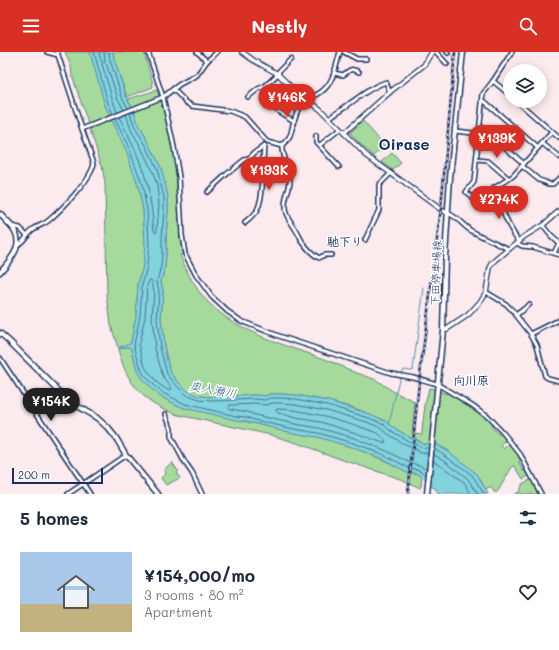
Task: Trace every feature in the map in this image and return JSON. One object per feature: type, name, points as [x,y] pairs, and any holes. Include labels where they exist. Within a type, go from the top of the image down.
[{"type":"main road","name":"下田停車場線","points":[[427,493],[443,330],[447,213],[463,52]]},
{"type":"main road","points":[[0,214],[11,226],[17,236],[16,251],[13,257],[0,272]]},
{"type":"main road","points":[[0,333],[64,396],[72,403],[97,418],[108,428],[126,455],[158,494]]},
{"type":"street","points":[[17,245],[22,242],[32,230],[47,221],[76,193],[85,181],[94,163],[58,54],[47,52]]},
{"type":"street","points":[[148,52],[162,97],[174,147],[179,177],[182,235],[185,254],[196,275],[212,297],[227,311],[241,320],[279,336],[437,386],[472,405],[487,416],[520,454],[541,494]]},
{"type":"street","points":[[197,52],[207,61]]},
{"type":"street","points":[[83,129],[162,97],[180,84],[197,75],[207,61],[217,52]]},
{"type":"street","points":[[242,52],[278,74],[290,87],[315,105],[366,155],[391,174],[440,209],[452,215],[468,229],[509,249]]},
{"type":"street","points":[[307,100],[324,90],[329,84],[340,52]]},
{"type":"street","points":[[344,52],[357,59],[366,59]]},
{"type":"street","points":[[344,133],[390,92],[424,65],[432,52]]},
{"type":"street","points":[[436,52],[447,64]]},
{"type":"street","points":[[512,52],[483,94],[474,182],[466,192],[481,206],[494,188],[513,176],[552,132]]},
{"type":"street","points":[[248,97],[265,86],[291,59]]},
{"type":"street","points":[[334,73],[343,75],[350,69],[359,72]]},
{"type":"street","points":[[493,81],[503,89]]},
{"type":"street","points":[[328,118],[374,87],[386,82],[390,92]]},
{"type":"street","points":[[273,99],[282,91],[290,87]]},
{"type":"street","points":[[173,89],[192,106],[230,111],[245,117],[269,142],[282,146]]},
{"type":"street","points":[[303,97],[294,121],[291,136],[282,146],[290,176],[290,186],[286,198],[285,210],[302,241],[314,255],[319,258],[324,255],[331,255]]},
{"type":"street","points":[[483,100],[538,148]]},
{"type":"street","points":[[274,104],[279,112],[294,121]]},
{"type":"street","points":[[525,108],[559,138]]},
{"type":"street","points":[[320,145],[340,129]]},
{"type":"street","points":[[455,132],[491,135],[539,180],[553,184],[559,178]]},
{"type":"street","points":[[316,136],[316,140],[339,167]]},
{"type":"street","points":[[208,192],[244,160],[249,159],[254,153],[269,142]]},
{"type":"street","points":[[542,143],[559,157]]},
{"type":"street","points":[[245,223],[252,217],[259,206],[263,174],[264,146]]},
{"type":"street","points":[[477,160],[488,161],[509,179]]},
{"type":"street","points":[[365,240],[379,210],[379,185],[391,174]]},
{"type":"street","points":[[494,188],[499,195],[501,206],[507,221],[518,242],[522,246],[533,247],[559,255]]},
{"type":"street","points":[[443,330],[452,326],[468,315],[486,292],[492,264],[525,236],[543,226],[559,211]]},
{"type":"street","points":[[11,226],[20,228],[27,235]]},
{"type":"street","points":[[543,226],[559,243],[554,253]]},
{"type":"street","points":[[486,292],[506,304],[516,315],[531,334],[537,345],[545,376],[559,381]]},
{"type":"street","points":[[516,315],[529,304]]},
{"type":"street","points":[[531,334],[559,320]]},
{"type":"street","points":[[0,358],[90,494]]},
{"type":"street","points":[[166,414],[171,428],[171,437],[185,464],[192,473],[202,494]]},
{"type":"street","points":[[68,494],[126,455]]},
{"type":"green space","points":[[65,52],[90,52],[105,105],[126,150],[138,186],[143,210],[145,244],[143,266],[138,285],[136,316],[131,342],[118,348],[111,325],[107,295],[105,184],[102,166],[72,75],[71,66]]},
{"type":"green space","points":[[113,52],[144,52],[153,87],[127,97]]},
{"type":"green space","points":[[157,90],[167,122],[176,171],[180,238],[183,254],[180,255],[199,292],[208,302],[235,323],[250,331],[376,380],[412,401],[415,403],[412,433],[422,434],[425,405],[429,388],[446,394],[448,392],[472,406],[483,415],[493,424],[491,426],[498,434],[501,432],[507,440],[501,446],[504,449],[510,443],[522,460],[519,462],[524,471],[527,469],[530,475],[523,479],[515,466],[512,467],[497,492],[494,492],[491,487],[486,490],[477,474],[448,451],[435,444],[424,444],[409,437],[386,421],[354,408],[296,395],[270,394],[265,396],[199,396],[189,392],[179,383],[171,373],[167,360],[161,318],[163,292],[161,281],[165,267],[168,197],[161,168],[149,143],[139,127],[128,99]]},
{"type":"green space","points":[[363,121],[385,146],[374,156],[350,133]]},
{"type":"green space","points":[[392,153],[401,163],[393,170],[382,162]]},
{"type":"green space","points":[[130,347],[132,349],[137,371],[150,388],[161,397],[184,408],[318,437],[363,451],[408,472],[419,474],[422,477],[421,486],[420,488],[403,480],[271,435],[179,415],[156,405],[139,391],[126,373],[118,349]]},
{"type":"green space","points":[[172,462],[178,471],[176,473],[180,478],[166,485],[161,478],[165,474],[164,470]]},
{"type":"green space","points":[[532,479],[539,494],[514,494],[518,492],[522,484]]},
{"type":"water","points":[[90,52],[113,52],[126,96],[134,111],[139,127],[149,143],[161,168],[168,197],[168,211],[165,267],[161,281],[163,292],[161,318],[167,360],[171,373],[179,383],[189,392],[200,396],[265,396],[270,394],[296,395],[328,401],[370,414],[386,421],[409,437],[424,444],[435,444],[448,451],[477,474],[488,494],[438,494],[435,488],[432,487],[420,475],[407,472],[383,459],[351,447],[317,437],[293,433],[184,408],[161,397],[150,388],[137,371],[132,349],[130,347],[126,347],[118,349],[131,342],[136,316],[138,285],[143,266],[145,244],[143,210],[138,186],[126,150],[105,105]]},
{"type":"waterway","points":[[389,425],[400,374],[403,369],[413,369],[424,288]]},
{"type":"railway","points":[[408,494],[419,382],[441,208],[455,52]]},
{"type":"district","name":"Oirase","points":[[404,145]]},
{"type":"district","name":"馳下り","points":[[345,242]]},
{"type":"district","name":"向川原","points":[[471,381]]},
{"type":"water label","name":"奥入瀬川","points":[[213,390]]}]
